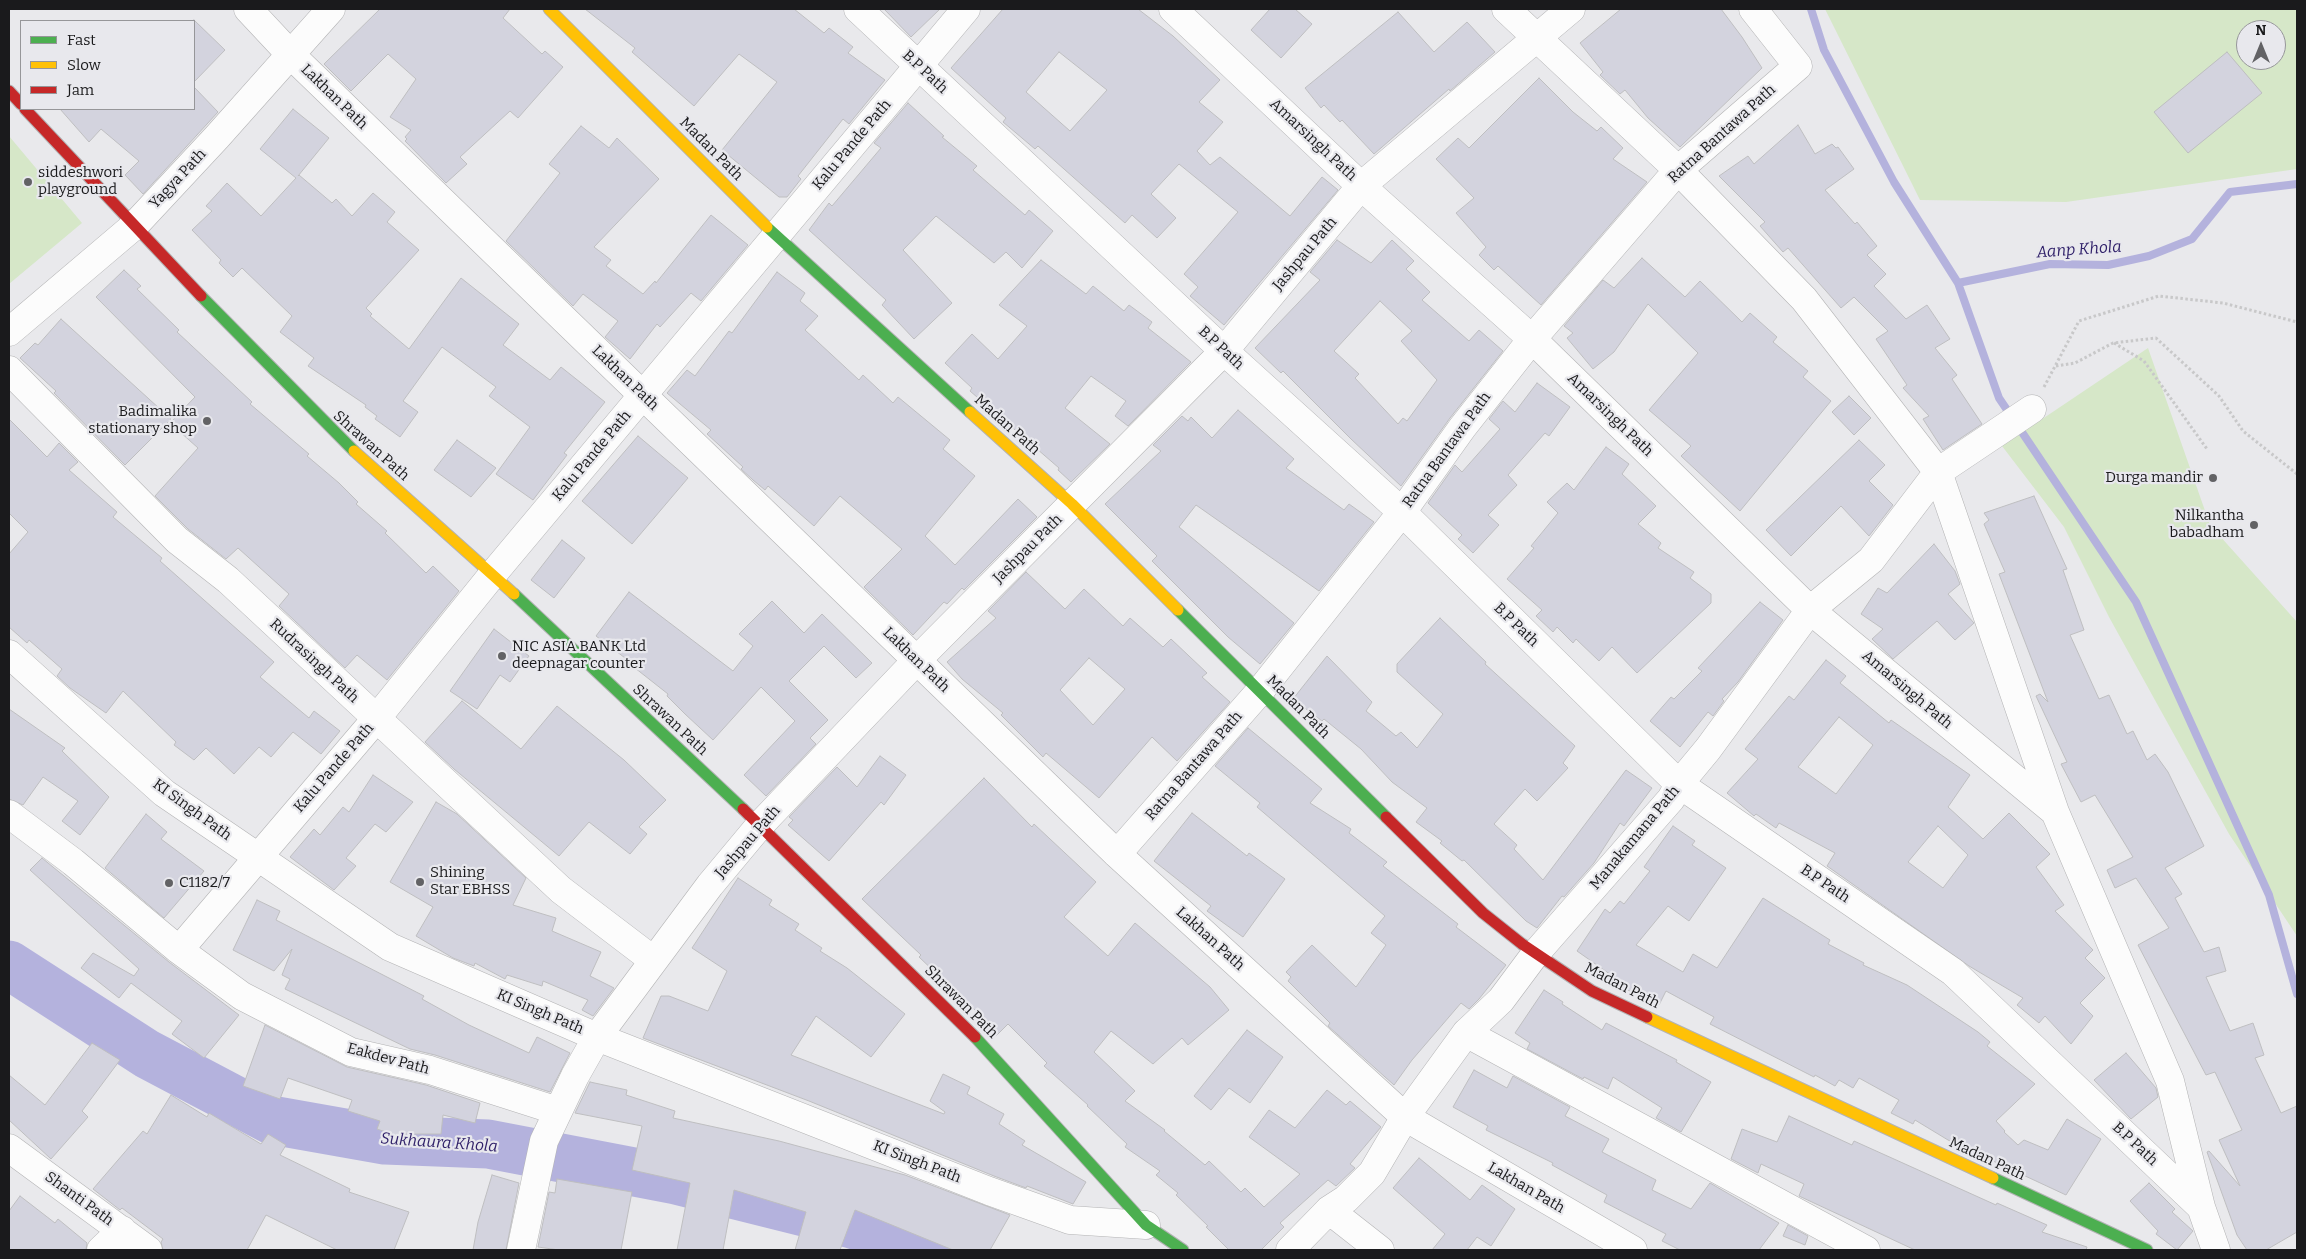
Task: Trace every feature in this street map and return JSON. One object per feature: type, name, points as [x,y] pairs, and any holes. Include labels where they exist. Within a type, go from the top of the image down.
[{"type":"street","name":"Lakhan Path","points":[[248,9],[291,55],[1117,854],[1404,1117],[1633,1250]]},
{"type":"street","name":"Yagya Path","points":[[9,332],[134,226],[331,9]]},
{"type":"street","name":"Madan Path","points":[[549,9],[776,236],[1072,504],[1483,913],[1536,953],[1592,991],[2148,1250]]},
{"type":"street","name":"B.P Path","points":[[858,9],[1224,352],[1402,512],[1679,784],[1953,972],[2201,1207]]},
{"type":"street","name":"Kalu Pande Path","points":[[256,857],[376,719],[493,574],[966,9]]},
{"type":"street","name":"Amarsingh Path","points":[[1173,9],[1361,186],[1532,339],[1810,610],[2054,812]]},
{"type":"street","points":[[1506,9],[1678,170],[1804,298],[1938,472],[2054,812],[2170,1081],[2201,1207],[2216,1250]]},
{"type":"street","name":"Jashpau Path","points":[[521,1250],[544,1141],[558,1111],[597,1037],[710,885],[760,826],[917,660],[1224,352],[1361,186],[1536,37],[1572,9]]},
{"type":"street","name":"Ratna Bantawa Path","points":[[1117,854],[1260,691],[1402,512],[1462,428],[1532,339],[1678,170],[1798,66],[1753,9]]},
{"type":"street","points":[[9,91],[20,103]]},
{"type":"street","name":"Shrawan Path","points":[[26,110],[134,226],[338,437],[493,574],[760,826],[976,1038],[1146,1225],[1183,1250]]},
{"type":"street","name":"Rudrasingh Path","points":[[9,370],[177,540],[228,580],[561,890],[653,960]]},
{"type":"street","name":"Manakamana Path","points":[[1290,1250],[1328,1210],[1346,1200],[1372,1173],[1404,1117],[1466,1033],[1501,1000],[1536,953],[1649,826],[1810,610],[1871,560],[1938,472],[2032,409]]},
{"type":"street","name":"KI Singh Path","points":[[9,654],[164,793],[390,947],[597,1037],[979,1187],[1070,1220],[1146,1225]]},
{"type":"street","name":"Eakdev Path","points":[[9,814],[73,862],[180,950],[242,996],[351,1052],[430,1070],[558,1111]]},
{"type":"street","points":[[180,950],[256,857]]},
{"type":"street","points":[[1466,1033],[1866,1250]]},
{"type":"street","name":"Shanti Path","points":[[9,1148],[148,1250]]},
{"type":"street","points":[[1328,1210],[1380,1250]]},
{"type":"street","points":[[101,1250],[122,1230]]},
{"type":"path","points":[[2032,409],[2079,321],[2159,296],[2223,303],[2297,322]]},
{"type":"path","points":[[2055,366],[2075,363],[2113,343],[2156,338],[2219,396],[2243,431],[2297,474]]},
{"type":"path","points":[[2113,343],[2144,361],[2207,449]]},
{"type":"green space","points":[[1825,9],[2297,9],[2297,169],[2066,202],[1920,200]]},
{"type":"green space","name":"siddeshwori playground","points":[[9,136],[82,223],[9,284]]},
{"type":"green space","points":[[2148,348],[2210,525],[2297,622],[2297,936],[2229,834],[2109,617],[2064,527],[2002,446]]},
{"type":"building","points":[[380,9],[510,9],[503,18],[542,54],[545,51],[563,67],[518,118],[510,111],[460,157],[467,164],[446,183],[405,141],[407,139],[405,137],[411,130],[390,117],[416,79],[388,54],[351,91],[324,64]]},
{"type":"building","points":[[585,9],[794,9],[824,33],[829,28],[853,47],[848,53],[885,80],[849,124],[843,119],[798,176],[801,179],[787,197],[779,197],[722,150],[777,82],[739,54],[694,106],[632,52],[635,48]]},
{"type":"building","points":[[884,9],[940,9],[911,37]]},
{"type":"building","points":[[1003,9],[1138,9],[1173,36],[1220,80],[1199,102],[1223,122],[1197,151],[1210,165],[1220,157],[1290,216],[1322,177],[1338,190],[1224,325],[1190,296],[1198,287],[1184,274],[1238,212],[1179,164],[1151,194],[1176,218],[1157,238],[1132,215],[1125,223],[1038,146],[1035,149],[1003,122],[1006,118],[951,68]],"holes":[[[1059,52],[1107,90],[1070,131],[1026,92]]]},
{"type":"building","points":[[1270,9],[1295,9],[1312,24],[1281,58],[1251,30]]},
{"type":"building","points":[[1621,9],[1721,9],[1762,68],[1680,147],[1648,118],[1625,90],[1620,94],[1600,75],[1603,72],[1580,43]]},
{"type":"building","points":[[1398,12],[1434,52],[1467,22],[1495,52],[1374,154],[1342,120],[1340,122],[1324,105],[1321,108],[1305,88]]},
{"type":"building","points":[[195,21],[225,50],[195,81]]},
{"type":"building","points":[[2227,52],[2236,63],[2236,70],[2242,70],[2262,93],[2188,153],[2154,112]]},
{"type":"building","points":[[1539,78],[1573,112],[1597,131],[1601,127],[1623,148],[1613,159],[1647,182],[1541,305],[1498,266],[1494,270],[1479,255],[1486,247],[1456,213],[1474,198],[1436,159],[1458,138],[1469,148]]},
{"type":"building","points":[[195,88],[218,112],[143,194],[125,175],[139,161],[101,129],[89,142],[61,110],[195,110]]},
{"type":"building","points":[[908,103],[944,136],[942,137],[977,166],[973,170],[1025,215],[1029,210],[1053,231],[1022,268],[1006,252],[994,263],[936,216],[903,250],[952,303],[914,339],[882,305],[886,300],[809,230],[829,203],[832,206],[881,148],[874,143]]},
{"type":"building","points":[[293,109],[329,138],[298,176],[332,203],[336,199],[352,216],[373,193],[395,212],[387,222],[419,250],[366,308],[372,314],[370,316],[409,349],[461,278],[519,324],[503,345],[550,380],[561,367],[605,402],[564,453],[567,455],[533,500],[496,474],[530,427],[489,396],[496,387],[442,347],[403,401],[418,412],[400,437],[375,419],[377,416],[365,407],[366,405],[308,366],[314,358],[280,332],[292,316],[242,268],[233,277],[219,263],[221,260],[192,230],[212,211],[206,206],[227,183],[261,216],[296,178],[260,149]]},
{"type":"building","points":[[1798,125],[1815,154],[1832,144],[1836,148],[1838,147],[1854,169],[1825,190],[1855,224],[1857,222],[1877,246],[1867,255],[1886,274],[1874,286],[1906,319],[1927,305],[1950,339],[1935,348],[1957,375],[1952,379],[1982,424],[1943,450],[1923,419],[1929,416],[1903,388],[1907,385],[1876,339],[1888,331],[1854,297],[1841,308],[1788,248],[1783,252],[1760,226],[1765,222],[1719,176],[1748,156],[1754,164]]},
{"type":"building","points":[[581,126],[609,148],[617,138],[659,179],[594,247],[611,260],[606,266],[643,294],[655,281],[656,283],[711,215],[748,245],[701,301],[691,293],[660,327],[657,324],[630,359],[605,337],[618,321],[583,294],[573,306],[506,241],[560,173],[549,164]]},
{"type":"building","points":[[1337,240],[1371,263],[1392,240],[1414,261],[1406,269],[1430,292],[1422,300],[1469,341],[1479,330],[1503,351],[1450,418],[1401,486],[1283,371],[1281,373],[1255,348],[1320,280],[1310,272]],"holes":[[[1380,301],[1412,331],[1401,341],[1437,380],[1407,421],[1403,418],[1398,424],[1355,378],[1359,374],[1334,351]]]},
{"type":"building","points":[[1642,258],[1685,297],[1700,281],[1742,322],[1750,313],[1777,337],[1773,342],[1808,371],[1803,377],[1831,401],[1740,511],[1681,456],[1691,446],[1649,410],[1698,353],[1648,304],[1614,352],[1593,369],[1567,338],[1573,333],[1564,326],[1603,280],[1614,288]]},
{"type":"building","points":[[1041,260],[1086,294],[1093,286],[1124,311],[1129,305],[1152,322],[1148,328],[1191,362],[1128,426],[1115,416],[1126,401],[1091,376],[1065,408],[1110,444],[1071,482],[1058,470],[1059,468],[970,391],[972,388],[945,363],[972,334],[998,359],[1027,326],[999,305]]},
{"type":"building","points":[[124,270],[141,286],[137,289],[179,330],[177,332],[252,402],[250,404],[309,454],[307,456],[339,483],[358,502],[356,504],[387,531],[385,533],[426,573],[433,566],[459,591],[387,680],[357,655],[345,668],[279,606],[289,594],[238,548],[226,559],[188,529],[155,496],[198,448],[170,423],[195,397],[96,297]]},
{"type":"building","points":[[777,272],[805,293],[800,301],[818,316],[805,330],[859,380],[863,375],[893,403],[898,397],[950,440],[943,449],[975,476],[925,536],[955,565],[1018,499],[1037,517],[964,590],[962,588],[947,604],[944,602],[913,635],[864,587],[902,549],[840,496],[814,526],[768,486],[765,490],[753,480],[741,469],[743,467],[707,434],[711,430],[667,393],[687,370],[695,376],[729,331],[732,333]]},
{"type":"building","points":[[61,319],[171,419],[125,465],[54,393],[56,391],[20,358],[35,343],[38,345]]},
{"type":"building","points":[[1537,383],[1570,407],[1549,436],[1545,433],[1508,475],[1517,485],[1488,515],[1499,525],[1473,553],[1458,539],[1462,535],[1428,503],[1455,465],[1462,472],[1500,429],[1489,419],[1503,401],[1515,412]]},
{"type":"building","points":[[1849,396],[1871,418],[1854,435],[1832,412]]},
{"type":"building","points":[[1238,410],[1294,459],[1286,468],[1344,510],[1349,504],[1374,522],[1319,591],[1196,505],[1179,527],[1294,623],[1260,664],[1228,637],[1152,561],[1157,556],[1105,504],[1161,451],[1153,445],[1182,416],[1188,421],[1191,417],[1212,438]]},
{"type":"building","points":[[9,419],[47,457],[59,443],[78,462],[69,470],[117,512],[113,517],[162,558],[160,561],[274,662],[260,677],[309,718],[314,711],[340,731],[321,754],[293,732],[271,757],[259,747],[234,774],[206,748],[194,760],[174,745],[176,742],[123,691],[106,713],[70,688],[57,676],[62,669],[29,640],[27,643],[9,627],[9,554],[28,532],[9,513]]},
{"type":"building","points":[[638,436],[688,478],[632,544],[582,501]]},
{"type":"building","points":[[457,440],[496,468],[471,497],[434,470]]},
{"type":"building","points":[[1859,440],[1885,465],[1869,481],[1893,505],[1869,536],[1841,506],[1791,556],[1766,530]]},
{"type":"building","points":[[1606,447],[1629,464],[1622,474],[1656,506],[1638,524],[1661,543],[1658,548],[1694,572],[1690,578],[1711,594],[1711,603],[1637,673],[1612,647],[1599,661],[1576,639],[1573,643],[1557,627],[1553,632],[1536,616],[1542,610],[1507,579],[1534,548],[1531,546],[1558,513],[1547,502],[1567,483],[1574,490]]},
{"type":"building","points":[[2034,496],[2067,569],[2063,570],[2084,630],[2070,635],[2099,699],[2109,695],[2127,734],[2133,731],[2147,760],[2155,754],[2168,772],[2204,846],[2165,868],[2182,894],[2175,898],[2204,952],[2219,947],[2226,971],[2206,977],[2230,1031],[2253,1023],[2264,1055],[2255,1058],[2281,1113],[2297,1106],[2297,1232],[2266,1250],[2247,1250],[2237,1235],[2207,1152],[2209,1151],[2240,1186],[2219,1140],[2242,1130],[2215,1072],[2206,1075],[2138,945],[2169,928],[2136,878],[2115,888],[2107,870],[2133,857],[2095,795],[2081,802],[2061,764],[2067,762],[2036,696],[2040,694],[2048,702],[1999,574],[2005,572],[1984,524],[1989,520],[1984,513]]},
{"type":"building","points":[[562,540],[585,558],[554,598],[531,580]]},
{"type":"building","points":[[1934,544],[1955,571],[1960,584],[1948,594],[1974,623],[1955,640],[1937,621],[1893,659],[1872,639],[1883,629],[1861,614],[1878,588],[1887,593]]},
{"type":"building","points":[[1026,572],[1065,609],[1084,589],[1123,626],[1130,618],[1163,647],[1171,639],[1207,673],[1202,677],[1230,702],[1177,761],[1152,737],[1099,798],[1046,753],[1043,757],[1001,715],[1003,713],[962,679],[947,662],[996,618],[988,611]],"holes":[[[1089,658],[1125,689],[1093,725],[1060,690]]]},
{"type":"building","points":[[629,592],[733,671],[753,646],[739,634],[772,601],[804,633],[822,614],[872,663],[856,678],[824,646],[789,681],[828,720],[810,738],[816,744],[766,796],[744,775],[795,721],[761,687],[713,740],[667,696],[668,694],[635,668],[637,667],[596,636]]},
{"type":"building","points":[[1760,602],[1783,620],[1738,682],[1722,699],[1724,701],[1713,716],[1708,712],[1680,747],[1650,721],[1671,697],[1674,699],[1702,671],[1698,668]]},
{"type":"building","points":[[1440,618],[1486,662],[1485,664],[1575,746],[1563,763],[1568,768],[1537,801],[1525,789],[1494,824],[1517,845],[1514,849],[1543,880],[1626,770],[1652,788],[1624,826],[1620,823],[1594,863],[1564,897],[1562,896],[1537,928],[1526,921],[1464,860],[1462,861],[1440,843],[1442,841],[1416,822],[1427,808],[1392,782],[1361,749],[1324,719],[1322,721],[1293,699],[1327,656],[1372,702],[1366,711],[1396,736],[1401,732],[1417,748],[1443,714],[1397,672],[1397,664]]},
{"type":"building","points":[[494,629],[529,656],[510,682],[500,675],[477,709],[450,691]]},
{"type":"building","points":[[1826,660],[1846,676],[1840,683],[1889,723],[1891,720],[1970,775],[1948,807],[1983,839],[2009,813],[2050,854],[2036,867],[2064,905],[2055,911],[2093,950],[2085,958],[2105,978],[2080,1003],[2093,1016],[2071,1044],[2045,1016],[2039,1023],[2017,1005],[2023,998],[1969,966],[1827,866],[1835,853],[1779,823],[1776,828],[1756,814],[1754,816],[1727,793],[1758,759],[1745,749],[1789,696],[1794,700]],"holes":[[[1839,717],[1873,745],[1836,794],[1798,767]],[[1938,826],[1968,855],[1943,888],[1908,862]]]},
{"type":"building","points":[[462,701],[521,749],[557,706],[624,760],[666,800],[639,827],[647,834],[630,854],[589,822],[559,856],[454,769],[425,742]]},
{"type":"building","points":[[9,709],[65,748],[62,751],[109,797],[80,835],[62,821],[78,801],[43,777],[23,805],[9,799]]},
{"type":"building","points":[[1248,728],[1322,789],[1310,803],[1351,829],[1349,833],[1387,862],[1383,866],[1458,924],[1456,927],[1506,965],[1469,1009],[1461,1003],[1412,1060],[1394,1085],[1328,1026],[1330,1023],[1288,981],[1291,977],[1286,972],[1312,945],[1356,987],[1386,945],[1371,933],[1385,916],[1257,807],[1260,803],[1215,766]]},
{"type":"building","points":[[880,756],[906,775],[884,805],[881,802],[829,861],[788,825],[793,820],[789,817],[837,767],[857,787]]},
{"type":"building","points":[[373,775],[413,802],[386,832],[375,824],[346,858],[356,866],[334,890],[290,857],[314,829],[320,835],[343,807],[349,812]]},
{"type":"building","points":[[984,778],[1032,827],[1034,824],[1096,882],[1064,917],[1108,956],[1135,923],[1210,987],[1229,1010],[1188,1045],[1182,1038],[1153,1064],[1111,1031],[1094,1052],[1135,1091],[1125,1101],[1165,1130],[1205,1165],[1209,1161],[1241,1192],[1245,1188],[1264,1207],[1300,1174],[1249,1137],[1269,1110],[1295,1128],[1327,1090],[1346,1105],[1350,1101],[1381,1127],[1350,1164],[1355,1168],[1336,1186],[1328,1180],[1280,1223],[1284,1227],[1261,1250],[1229,1250],[1206,1227],[1208,1226],[1176,1195],[1178,1193],[1156,1175],[1160,1171],[1125,1147],[1127,1144],[1088,1105],[1044,1066],[1047,1063],[1008,1024],[996,1036],[973,1014],[976,1011],[862,899]]},
{"type":"building","points":[[436,802],[457,814],[526,878],[513,905],[556,918],[552,931],[601,952],[590,976],[614,988],[593,1016],[582,1010],[588,1000],[543,981],[542,986],[507,975],[505,979],[475,963],[474,966],[453,958],[416,936],[433,907],[390,882]]},
{"type":"building","points":[[1192,813],[1247,856],[1249,853],[1285,879],[1243,937],[1207,911],[1211,906],[1154,861]]},
{"type":"building","points":[[146,814],[167,832],[161,839],[204,871],[164,918],[105,868]]},
{"type":"building","points":[[1673,826],[1695,841],[1692,845],[1726,868],[1689,921],[1668,906],[1636,945],[1683,972],[1693,954],[1717,968],[1763,898],[1830,940],[1828,944],[1864,963],[1863,965],[1907,985],[1978,1032],[1990,1042],[1987,1046],[2035,1084],[1996,1121],[2004,1132],[2018,1145],[2024,1140],[2048,1150],[2067,1119],[2101,1139],[2066,1195],[1948,1140],[1915,1120],[1913,1124],[1891,1113],[1899,1100],[1859,1078],[1853,1088],[1839,1080],[1835,1086],[1710,1024],[1714,1017],[1666,991],[1659,1005],[1617,985],[1611,982],[1614,977],[1577,951],[1605,909],[1610,913],[1620,901],[1624,904],[1650,871],[1644,867]]},
{"type":"building","points":[[42,858],[169,962],[239,1015],[204,1058],[172,1034],[182,1021],[131,983],[119,998],[81,968],[93,953],[134,976],[139,969],[30,870]]},
{"type":"building","points":[[738,878],[772,900],[769,905],[799,924],[795,930],[822,948],[820,951],[847,968],[905,1014],[871,1057],[816,1016],[791,1055],[944,1114],[945,1112],[930,1101],[943,1074],[970,1087],[967,1094],[1004,1114],[999,1124],[1025,1141],[1022,1145],[1086,1182],[1073,1204],[1027,1186],[1026,1188],[994,1176],[809,1101],[643,1038],[661,996],[669,996],[708,1011],[727,971],[692,948]]},
{"type":"building","points":[[257,900],[280,911],[276,920],[424,996],[422,999],[469,1025],[529,1053],[537,1037],[570,1053],[550,1092],[435,1055],[410,1049],[285,989],[290,979],[282,975],[292,949],[274,971],[233,950]]},
{"type":"building","points":[[1544,990],[1602,1030],[1606,1023],[1677,1060],[1676,1062],[1711,1082],[1681,1132],[1656,1118],[1662,1108],[1613,1077],[1608,1089],[1584,1077],[1583,1079],[1527,1049],[1530,1043],[1515,1033]]},
{"type":"building","points":[[265,1025],[347,1067],[426,1085],[480,1103],[475,1123],[443,1115],[441,1134],[401,1134],[400,1137],[377,1129],[380,1121],[348,1111],[352,1100],[288,1078],[280,1099],[243,1086]]},
{"type":"building","points":[[1247,1030],[1283,1057],[1250,1103],[1229,1088],[1211,1110],[1194,1096]]},
{"type":"building","points":[[92,1043],[120,1060],[82,1111],[88,1117],[51,1159],[9,1120],[9,1075],[45,1105]]},
{"type":"building","points":[[2126,1053],[2156,1088],[2158,1097],[2131,1119],[2094,1080]]},
{"type":"building","points":[[1474,1070],[1507,1088],[1513,1076],[1570,1107],[1565,1116],[1609,1139],[1602,1152],[1656,1180],[1652,1190],[1691,1209],[1710,1183],[1779,1223],[1759,1250],[1680,1250],[1662,1241],[1666,1234],[1604,1202],[1607,1195],[1552,1165],[1553,1163],[1486,1130],[1488,1126],[1453,1107]]},
{"type":"building","points":[[590,1082],[627,1090],[626,1095],[675,1111],[673,1118],[779,1141],[905,1175],[1010,1215],[990,1250],[953,1250],[855,1210],[840,1250],[795,1250],[806,1212],[734,1190],[723,1250],[677,1250],[690,1183],[632,1170],[642,1126],[575,1113]]},
{"type":"building","points":[[171,1095],[207,1117],[209,1113],[261,1144],[268,1134],[286,1145],[280,1155],[350,1189],[349,1192],[409,1212],[394,1250],[337,1250],[266,1215],[247,1250],[163,1250],[161,1242],[163,1239],[93,1189],[143,1131],[147,1134]]},
{"type":"building","points":[[1789,1116],[1852,1145],[1854,1141],[1996,1205],[1997,1203],[2047,1225],[2042,1232],[2087,1247],[2086,1250],[1915,1250],[1799,1196],[1804,1184],[1761,1164],[1758,1173],[1731,1159],[1742,1129],[1777,1142]]},
{"type":"building","points":[[1419,1158],[1470,1200],[1482,1185],[1515,1209],[1491,1246],[1477,1237],[1467,1250],[1432,1250],[1445,1234],[1393,1188]]},
{"type":"building","points":[[492,1175],[519,1183],[506,1250],[473,1250],[478,1222]]},
{"type":"building","points":[[557,1179],[632,1192],[621,1250],[559,1250],[538,1247],[549,1192],[555,1193]]},
{"type":"building","points":[[2149,1183],[2175,1209],[2172,1212],[2193,1231],[2177,1250],[2156,1234],[2158,1231],[2130,1201]]},
{"type":"building","points":[[20,1196],[55,1223],[58,1219],[87,1243],[86,1250],[9,1250],[9,1211]]},
{"type":"building","points":[[1788,1225],[1808,1236],[1805,1245],[1783,1236]]},
{"type":"waterway","points":[[1811,9],[1824,50],[1894,182],[1958,283],[1999,398],[2136,602],[2269,895],[2297,994]]},
{"type":"waterway","name":"Aanp Khola","points":[[1958,283],[2050,264],[2108,265],[2149,256],[2192,239],[2230,192],[2297,184]]},
{"type":"waterway","name":"Sukhaura Khola","points":[[9,965],[147,1054],[272,1120],[385,1140],[488,1144],[676,1180],[852,1224],[930,1250]]},
{"type":"traffic: fast","points":[[767,227],[970,412]]},
{"type":"traffic: fast","points":[[201,296],[354,451]]},
{"type":"traffic: fast","points":[[514,594],[743,809]]},
{"type":"traffic: fast","points":[[1178,610],[1386,817]]},
{"type":"traffic: fast","points":[[975,1037],[1146,1225],[1183,1250]]},
{"type":"traffic: fast","points":[[1993,1178],[2147,1250]]},
{"type":"traffic: slow","points":[[549,9],[767,227]]},
{"type":"traffic: slow","points":[[970,412],[1072,504],[1178,610]]},
{"type":"traffic: slow","points":[[354,451],[514,594]]},
{"type":"traffic: slow","points":[[1647,1017],[1993,1178]]},
{"type":"traffic: jam","points":[[9,91],[20,103]]},
{"type":"traffic: jam","points":[[26,110],[201,296]]},
{"type":"traffic: jam","points":[[743,809],[975,1037]]},
{"type":"traffic: jam","points":[[1386,817],[1483,913],[1522,944],[1592,991],[1647,1017]]},
{"type":"place","name":"siddeshwori playground","points":[[28,182]]},
{"type":"place","name":"Badimalika stationary shop","points":[[207,421]]},
{"type":"place","name":"Durga mandir","points":[[2213,478]]},
{"type":"place","name":"Nilkantha babadham","points":[[2254,525]]},
{"type":"place","name":"NIC ASIA BANK Ltd deepnagar counter","points":[[502,656]]},
{"type":"place","name":"Shining Star EBHSS","points":[[420,882]]},
{"type":"place","name":"C1182/7","points":[[169,883]]}]
